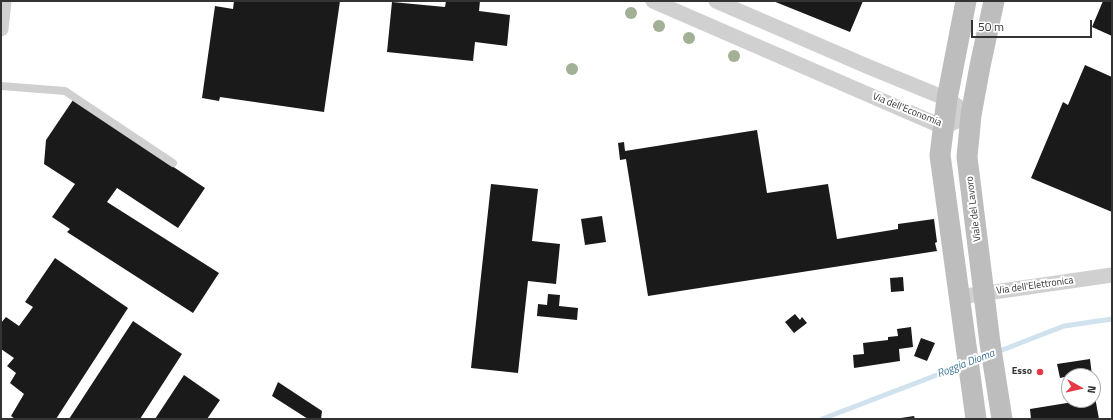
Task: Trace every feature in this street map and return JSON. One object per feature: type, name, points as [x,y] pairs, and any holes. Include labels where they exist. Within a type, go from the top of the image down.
[{"type":"main road","points":[[966,1],[943,127],[940,155],[976,419]]},
{"type":"main road","name":"Viale del Lavoro","points":[[994,1],[971,115],[967,157],[990,343],[1002,419]]},
{"type":"street","points":[[1,24],[4,1]]},
{"type":"street","name":"Via dell'Economia","points":[[653,1],[943,127],[971,115]]},
{"type":"street","points":[[716,1],[736,5],[869,67],[948,99],[971,115]]},
{"type":"street","name":"Via dell'Elettronica","points":[[959,297],[1112,274]]},
{"type":"lane","points":[[1,86],[65,91],[173,163]]},
{"type":"building","points":[[234,1],[340,1],[324,112],[220,97],[219,101],[202,98],[215,6],[233,9]]},
{"type":"building","points":[[446,1],[480,1],[479,11],[510,15],[507,46],[475,42],[473,61],[387,52],[392,2],[445,7]]},
{"type":"building","points":[[773,1],[863,1],[850,32]]},
{"type":"building","points":[[1103,1],[1112,1],[1112,36],[1092,27]]},
{"type":"building","points":[[1085,65],[1112,77],[1112,212],[1031,178],[1063,102],[1068,105]]},
{"type":"building","points":[[73,100],[205,188],[178,228],[117,188],[107,202],[219,273],[193,313],[67,232],[70,229],[52,217],[75,184],[44,164],[46,140]]},
{"type":"building","points":[[757,130],[767,193],[828,184],[837,239],[898,229],[898,224],[934,219],[937,242],[935,243],[937,251],[648,296],[626,159],[620,160],[618,143],[624,142],[625,151]]},
{"type":"building","points":[[491,184],[538,189],[532,241],[560,244],[556,284],[528,281],[518,373],[471,368]]},
{"type":"building","points":[[602,216],[606,242],[585,245],[581,219]]},
{"type":"building","points":[[55,258],[128,308],[56,419],[15,419],[11,416],[24,394],[10,383],[16,373],[7,366],[14,358],[1,349],[1,323],[6,317],[19,326],[33,307],[25,302]]},
{"type":"building","points":[[903,277],[904,291],[891,292],[890,278]]},
{"type":"building","points":[[548,294],[560,295],[559,306],[578,308],[577,320],[537,316],[538,304],[547,305]]},
{"type":"building","points":[[795,314],[800,320],[802,317],[807,323],[794,333],[785,322]]},
{"type":"building","points":[[133,321],[182,354],[140,419],[69,419]]},
{"type":"building","points":[[911,327],[913,347],[899,349],[900,361],[854,368],[853,355],[864,354],[863,343],[888,340],[888,337],[898,336],[897,329]]},
{"type":"building","points":[[921,338],[935,343],[927,361],[914,356]]},
{"type":"building","points":[[1090,359],[1091,368],[1061,368],[1060,378],[1057,364]]},
{"type":"building","points":[[184,375],[220,400],[207,419],[155,419]]},
{"type":"building","points":[[278,382],[322,411],[321,419],[308,419],[272,396]]},
{"type":"building","points":[[1061,404],[1061,408],[1097,408],[1099,419],[1031,419],[1030,409]]},
{"type":"building","points":[[914,416],[915,419],[901,419],[901,418]]},
{"type":"waterway","name":"Roggia Dioma","points":[[997,352],[1064,326],[1112,319]]},
{"type":"waterway","name":"Roggia Dioma","points":[[822,419],[963,365]]},
{"type":"place","name":"Esso","points":[[1040,372]]}]
